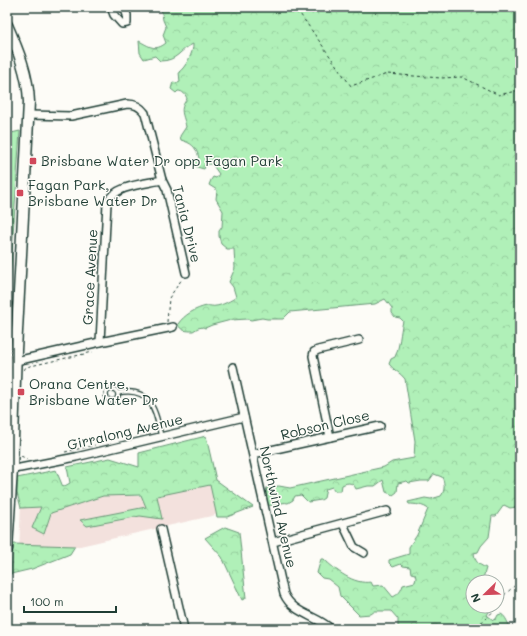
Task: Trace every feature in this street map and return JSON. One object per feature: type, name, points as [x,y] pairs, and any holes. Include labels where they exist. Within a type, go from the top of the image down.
[{"type":"main road","points":[[7,25],[18,50],[27,78],[29,96],[29,115],[11,362],[12,468],[7,549]]},
{"type":"street","points":[[111,7],[114,15],[122,24],[128,23],[124,7]]},
{"type":"street","name":"Tania Drive","points":[[29,115],[71,116],[127,104],[134,104],[141,107],[145,113],[162,180],[167,190],[186,273]]},
{"type":"street","name":"Grace Avenue","points":[[100,342],[107,203],[113,194],[122,189],[162,180]]},
{"type":"street","points":[[11,362],[170,328]]},
{"type":"street","points":[[330,437],[312,356],[314,352],[318,350],[359,340]]},
{"type":"street","name":"Northwind Avenue","points":[[233,367],[284,594],[289,603],[296,609],[323,623],[331,629]]},
{"type":"street","name":"Girralong Avenue","points":[[12,468],[20,468],[69,458],[244,418]]},
{"type":"street","name":"Robson Close","points":[[253,454],[380,426]]},
{"type":"street","points":[[273,542],[387,512]]},
{"type":"street","points":[[343,524],[354,547],[364,553]]},
{"type":"street","points":[[161,529],[184,629]]},
{"type":"lane","points":[[118,393],[134,393],[143,396],[148,400],[155,409],[161,437]]},
{"type":"path","points":[[292,7],[298,11],[351,86],[387,74],[441,78],[462,77],[499,95],[520,90]]},
{"type":"path","points":[[170,328],[169,298],[186,273]]},
{"type":"path","points":[[24,371],[26,367],[93,352]]},
{"type":"path","points":[[59,453],[98,444]]},
{"type":"path","points":[[19,455],[28,460]]},
{"type":"path","points":[[471,629],[486,619],[496,608],[503,596],[520,581]]},
{"type":"shaded area","points":[[211,481],[220,514],[67,549],[19,553],[21,502],[104,492],[146,497]]},
{"type":"green space","points":[[161,7],[520,7],[520,505],[510,508],[504,505],[496,516],[492,516],[489,537],[478,552],[474,553],[477,562],[486,568],[484,574],[465,574],[465,614],[488,614],[493,620],[501,614],[505,617],[512,629],[398,629],[398,619],[391,611],[375,611],[371,614],[359,615],[340,596],[338,587],[328,579],[322,578],[317,573],[321,559],[324,559],[345,576],[358,581],[371,582],[373,586],[383,585],[393,597],[400,592],[403,585],[415,582],[415,574],[411,573],[410,567],[403,566],[401,564],[393,567],[389,563],[389,560],[409,554],[409,547],[417,535],[428,509],[422,506],[409,504],[408,502],[441,496],[444,487],[442,477],[434,474],[429,481],[409,483],[407,481],[398,483],[397,492],[393,495],[386,492],[383,480],[375,486],[356,489],[350,483],[342,485],[341,491],[335,491],[332,487],[326,489],[324,498],[321,500],[308,502],[301,495],[295,496],[293,500],[288,503],[268,505],[266,493],[267,487],[279,486],[290,488],[384,467],[392,462],[414,458],[415,441],[405,379],[389,364],[391,359],[395,357],[397,353],[403,321],[400,318],[395,317],[392,313],[392,308],[385,299],[375,304],[290,312],[283,319],[262,318],[251,320],[231,320],[205,328],[198,328],[193,331],[180,328],[178,324],[187,315],[195,310],[208,306],[220,305],[236,297],[233,287],[229,282],[235,268],[234,249],[227,249],[221,244],[219,236],[219,231],[222,227],[223,211],[216,199],[217,190],[209,185],[213,177],[216,178],[219,174],[212,164],[206,164],[204,169],[194,165],[193,164],[199,158],[195,148],[188,142],[181,140],[180,136],[186,127],[182,110],[187,99],[183,92],[178,91],[176,93],[171,89],[173,82],[180,82],[179,72],[189,60],[193,44],[188,46],[175,57],[166,61],[160,61],[155,56],[144,59],[140,53],[139,41],[155,48],[166,43],[163,35],[166,27],[163,20]]},
{"type":"green space","points":[[20,131],[9,294],[7,303],[7,134]]},
{"type":"green space","points":[[206,436],[216,480],[253,507],[227,517],[217,517],[210,485],[157,496],[162,519],[140,516],[87,526],[80,520],[146,507],[141,495],[103,496],[51,513],[44,534],[32,528],[41,507],[21,508],[17,493],[17,478],[56,470],[63,487],[70,483],[67,467],[110,458],[139,467],[139,453]]},
{"type":"green space","points":[[225,527],[239,532],[246,598],[242,600],[222,557],[205,538]]},
{"type":"green space","points":[[13,544],[75,546],[70,554],[32,569],[11,574]]},
{"type":"place","name":"Brisbane Water Dr opp Fagan Park","points":[[33,161]]},
{"type":"place","name":"Fagan Park, Brisbane Water Dr","points":[[20,193]]},
{"type":"place","name":"Orana Centre, Brisbane Water Dr","points":[[21,392]]}]
